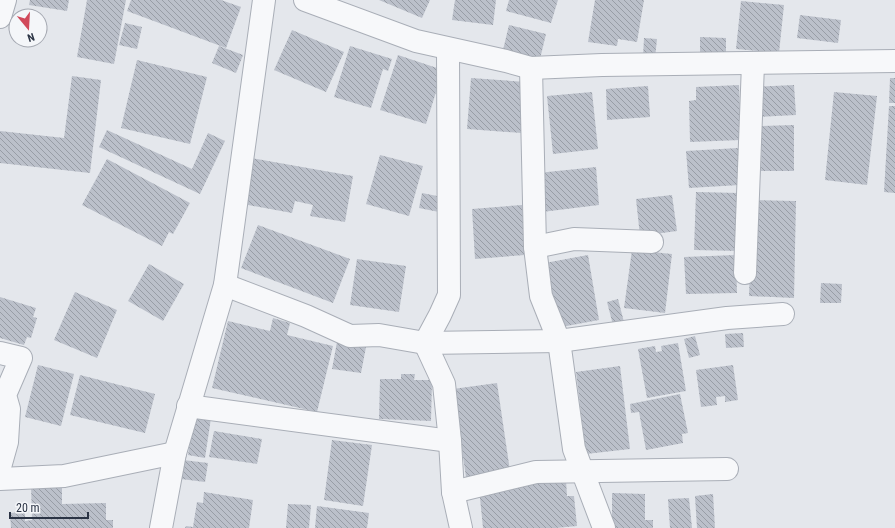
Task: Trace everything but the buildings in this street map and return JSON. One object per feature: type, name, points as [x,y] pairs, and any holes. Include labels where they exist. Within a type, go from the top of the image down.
[{"type":"street","points":[[0,16],[5,0]]},
{"type":"street","points":[[161,528],[175,453],[225,285],[264,0]]},
{"type":"street","points":[[305,0],[416,41],[531,68],[602,65],[895,61]]},
{"type":"street","points":[[425,343],[449,295],[448,49]]},
{"type":"street","points":[[745,273],[754,64]]},
{"type":"street","points":[[531,68],[535,247],[542,296],[559,341],[574,449],[604,528]]},
{"type":"street","points":[[535,247],[574,239],[652,242]]},
{"type":"street","points":[[225,285],[306,316],[350,336],[379,335],[425,343],[559,341],[727,318],[783,314]]},
{"type":"street","points":[[425,343],[444,384],[450,441],[453,492],[461,528]]},
{"type":"street","points":[[0,353],[21,358],[5,395],[9,410],[8,429],[7,442],[0,468]]},
{"type":"street","points":[[188,406],[450,441]]},
{"type":"street","points":[[0,479],[64,476],[175,453]]},
{"type":"street","points":[[453,492],[536,472],[727,469]]}]
